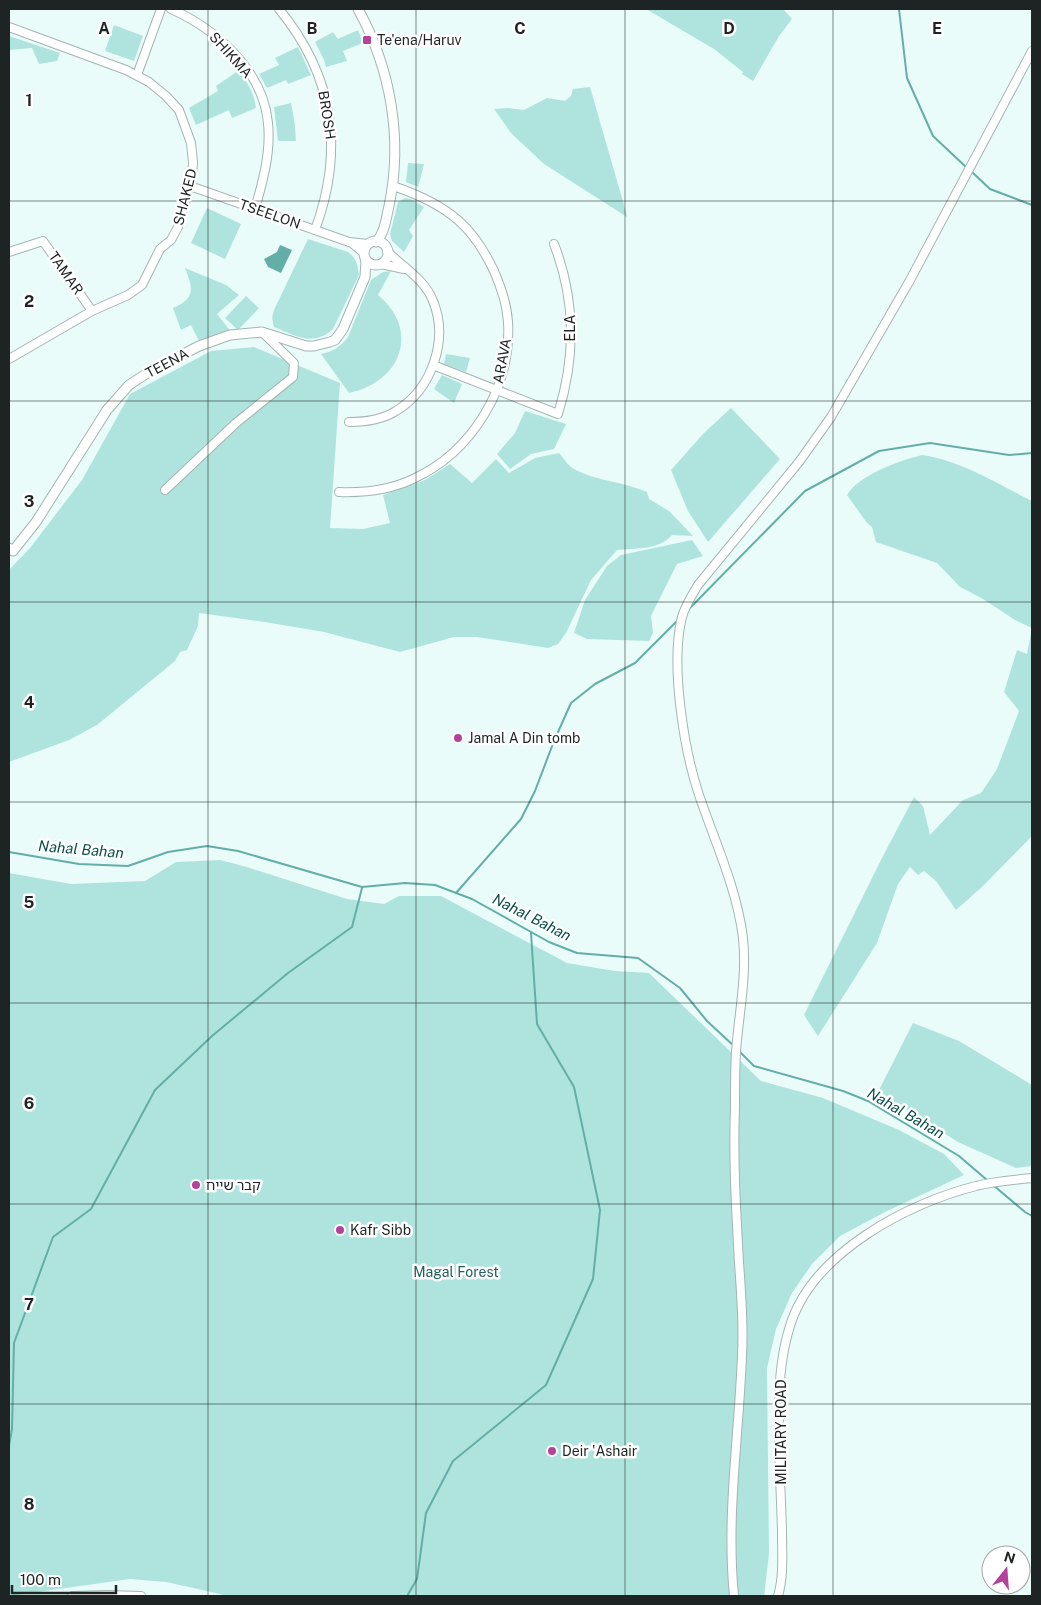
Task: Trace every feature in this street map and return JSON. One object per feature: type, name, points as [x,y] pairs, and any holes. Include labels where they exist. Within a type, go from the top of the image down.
[{"type":"street","points":[[137,75],[161,9]]},
{"type":"street","name":"SHIKMA","points":[[171,9],[202,25],[222,41],[247,71],[259,91],[268,122],[268,137],[266,165],[255,209]]},
{"type":"street","name":"BROSH","points":[[279,9],[293,25],[308,49],[320,78],[329,113],[332,148],[331,168],[324,206],[315,230]]},
{"type":"street","points":[[358,9],[379,53],[392,110],[395,154],[393,186],[383,230],[386,259],[380,264]]},
{"type":"street","name":"SHAKED","points":[[9,27],[137,75],[161,90],[178,110],[191,143],[193,162],[190,186],[183,215],[175,234],[160,250],[142,285],[128,295],[92,311],[9,359]]},
{"type":"street","points":[[734,1596],[730,1537],[732,1482],[743,1353],[734,1137],[736,1051],[743,996],[744,959],[742,935],[734,897],[698,794],[689,757],[682,716],[678,666],[678,642],[682,618],[686,606],[698,585],[799,462],[831,417],[908,282],[1032,51]]},
{"type":"street","name":"TSEELON","points":[[190,186],[349,242],[372,243]]},
{"type":"street","name":"ARAVA","points":[[339,492],[387,488],[414,479],[436,466],[452,453],[470,435],[485,413],[496,390],[507,347],[508,322],[503,294],[482,248],[460,222],[432,202],[393,186]]},
{"type":"street","points":[[383,230],[372,243],[365,256],[371,264],[406,269]]},
{"type":"street","name":"TAMAR","points":[[9,252],[43,241],[92,311]]},
{"type":"street","name":"TSEELON","points":[[349,242],[365,256]]},
{"type":"street","points":[[348,422],[376,420],[397,411],[415,395],[429,375],[438,353],[440,339],[437,313],[433,300],[420,280],[406,269],[386,248],[372,243]]},
{"type":"street","name":"ELA","points":[[496,390],[558,414],[568,374],[571,316],[566,278],[554,244]]},
{"type":"street","name":"TEENA","points":[[365,256],[365,277]]},
{"type":"street","name":"TEENA","points":[[11,549],[36,522],[107,410],[129,385],[149,372],[209,342],[239,333],[262,332],[306,346],[330,342],[343,329],[365,277],[370,270],[380,264]]},
{"type":"street","points":[[165,490],[236,423],[293,376],[294,363],[262,332]]},
{"type":"street","points":[[433,365],[496,390]]},
{"type":"street","name":"MILITARY ROAD","points":[[778,1596],[782,1541],[780,1398],[782,1360],[790,1325],[800,1302],[817,1278],[847,1248],[906,1212],[949,1194],[978,1186],[1032,1178]]},
{"type":"street","points":[[72,1596],[141,1596]]},
{"type":"green space","points":[[646,9],[783,9],[792,19],[779,36],[753,81],[742,74],[743,72],[714,49]]},
{"type":"green space","points":[[114,25],[143,36],[134,61],[105,51]]},
{"type":"green space","points":[[358,30],[363,43],[343,51],[347,61],[326,67],[315,42],[333,32],[338,39]]},
{"type":"green space","points":[[9,36],[60,53],[57,61],[39,64],[32,48],[9,50]]},
{"type":"green space","points":[[298,47],[311,75],[288,84],[286,80],[267,88],[259,74],[279,65],[275,58]]},
{"type":"green space","points":[[238,71],[250,88],[256,108],[232,118],[229,110],[196,125],[189,108],[218,91],[216,86]]},
{"type":"green space","points":[[590,87],[627,217],[544,164],[511,133],[494,109],[524,110],[547,98],[565,101],[571,96],[573,89]]},
{"type":"green space","points":[[291,103],[296,141],[278,141],[274,107]]},
{"type":"green space","points":[[408,163],[424,164],[418,187],[406,182]]},
{"type":"green space","points":[[405,198],[411,199],[424,207],[409,230],[413,236],[404,252],[392,241],[390,234],[398,202]]},
{"type":"green space","points":[[207,208],[241,224],[225,259],[191,243]]},
{"type":"green space","points":[[308,239],[348,252],[356,262],[359,275],[333,329],[318,338],[311,339],[274,327],[272,318]]},
{"type":"green space","points":[[185,268],[226,285],[239,295],[217,314],[231,332],[214,335],[199,341],[191,325],[181,330],[173,308],[186,300],[191,292]]},
{"type":"green space","points":[[391,271],[378,295],[391,309],[399,324],[401,339],[399,353],[392,367],[382,378],[367,387],[349,393],[321,354],[340,346],[348,337],[371,280],[383,272]]},
{"type":"green space","points":[[246,296],[259,308],[238,330],[225,318]]},
{"type":"green space","points":[[254,347],[340,383],[330,528],[363,529],[390,523],[383,495],[425,480],[450,464],[472,483],[496,459],[509,473],[535,458],[559,453],[571,467],[584,474],[647,492],[649,499],[669,511],[693,536],[672,535],[667,540],[654,546],[617,550],[591,580],[566,633],[558,644],[548,648],[477,637],[454,637],[400,652],[324,632],[199,613],[198,626],[187,650],[180,652],[175,661],[97,725],[69,740],[9,762],[9,570],[30,548],[82,480],[130,394],[211,351]]},
{"type":"green space","points":[[446,354],[470,358],[466,372],[444,364]]},
{"type":"green space","points":[[442,375],[462,384],[454,403],[434,389]]},
{"type":"green space","points":[[731,408],[780,459],[708,542],[688,511],[671,470],[704,433]]},
{"type":"green space","points":[[525,411],[566,424],[554,449],[531,454],[510,469],[497,454],[515,433]]},
{"type":"green space","points":[[922,455],[965,467],[1032,501],[1032,628],[960,587],[937,563],[876,542],[872,527],[847,495],[853,487],[881,469]]},
{"type":"green space","points":[[692,540],[703,556],[677,564],[651,616],[653,633],[649,641],[587,639],[574,633],[585,600],[607,566],[621,555]]},
{"type":"green space","points":[[1032,628],[1032,836],[983,886],[956,910],[936,881],[924,871],[918,875],[910,867],[898,884],[877,943],[818,1036],[804,1015],[914,797],[923,806],[930,835],[963,800],[981,793],[997,769],[1019,711],[1004,692],[1017,650],[1027,654]]},
{"type":"green space","name":"Magal Forest","points":[[220,860],[347,899],[384,904],[399,896],[441,896],[567,963],[615,971],[649,973],[761,1081],[823,1098],[899,1130],[944,1154],[964,1175],[887,1211],[840,1236],[812,1264],[792,1293],[776,1329],[767,1368],[769,1554],[764,1596],[225,1596],[166,1582],[130,1579],[9,1596],[9,873],[71,884],[145,881],[176,862]]},
{"type":"green space","points":[[913,1023],[959,1041],[1032,1085],[1032,1166],[1016,1168],[958,1142],[878,1092]]},
{"type":"shaded area","points":[[280,245],[292,250],[281,273],[268,267],[264,259],[277,252]]},
{"type":"waterway","points":[[899,9],[907,78],[933,136],[966,167]]},
{"type":"waterway","points":[[972,172],[990,189],[1032,205]]},
{"type":"waterway","points":[[687,611],[805,491],[879,451],[930,443],[1009,455],[1032,453]]},
{"type":"waterway","points":[[456,893],[521,819],[535,791],[571,703],[595,684],[635,663],[678,620]]},
{"type":"waterway","name":"Nahal Bahan","points":[[9,852],[79,864],[128,866],[168,852],[207,846],[238,851],[362,887],[405,883],[435,885],[472,899],[549,942],[577,953],[638,958],[680,988],[707,1021],[735,1047]]},
{"type":"waterway","points":[[9,1446],[12,1429],[14,1343],[53,1237],[91,1209],[155,1090],[212,1036],[288,973],[352,927],[362,888]]},
{"type":"waterway","points":[[407,1596],[417,1579],[426,1513],[453,1461],[546,1385],[593,1279],[600,1210],[574,1087],[537,1024],[531,933]]},
{"type":"waterway","name":"Nahal Bahan","points":[[738,1050],[754,1066],[843,1091],[868,1101],[959,1156],[987,1180]]},
{"type":"waterway","name":"Nahal Bahan","points":[[993,1185],[1032,1216]]},
{"type":"place","name":"Te'ena/Haruv","points":[[367,40]]},
{"type":"place","name":"Jamal A Din tomb","points":[[458,738]]},
{"type":"place","name":"קבר שייח","points":[[196,1185]]},
{"type":"place","name":"Kafr Sibb","points":[[340,1230]]},
{"type":"place","name":"Deir 'Ashair","points":[[552,1451]]}]
